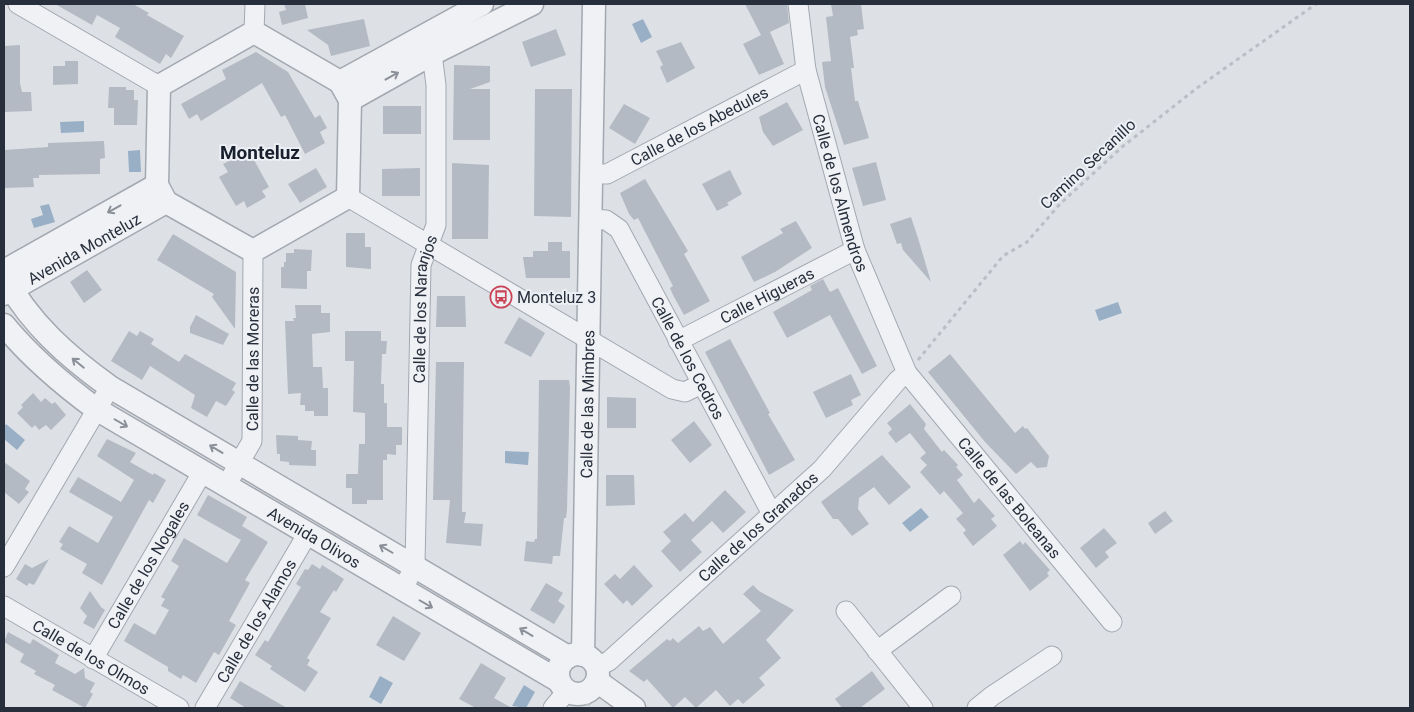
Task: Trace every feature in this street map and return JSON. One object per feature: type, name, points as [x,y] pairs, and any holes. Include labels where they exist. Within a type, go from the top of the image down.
[{"type":"street","points":[[18,4],[159,86]]},
{"type":"street","points":[[254,4],[254,32]]},
{"type":"street","points":[[428,45],[482,4]]},
{"type":"street","points":[[345,91],[428,45],[532,4]]},
{"type":"street","name":"Calle de las Mimbres","points":[[580,675],[594,4]]},
{"type":"street","name":"Calle de los Almendros","points":[[798,4],[806,70],[855,250],[907,373]]},
{"type":"street","points":[[159,86],[254,32]]},
{"type":"street","points":[[254,32],[345,91]]},
{"type":"street","name":"Calle de los Naranjos","points":[[415,566],[421,265],[436,225],[436,85],[428,45]]},
{"type":"street","name":"Calle de los Abedules","points":[[590,174],[607,174],[806,70]]},
{"type":"street","points":[[159,86],[161,194],[253,251],[348,197]]},
{"type":"street","points":[[345,91],[348,197]]},
{"type":"street","name":"Avenida Monteluz","points":[[6,283],[161,194]]},
{"type":"street","points":[[348,197],[672,389],[685,392],[701,384]]},
{"type":"street","name":"Calle de los Cedros","points":[[590,219],[606,220],[619,229],[772,514]]},
{"type":"street","name":"Calle Higueras","points":[[678,341],[855,250]]},
{"type":"street","name":"Calle de las Moreras","points":[[240,464],[252,441],[253,251]]},
{"type":"street","name":"Avenida Olivos","points":[[6,283],[31,317],[62,350],[110,387],[415,566],[580,675]]},
{"type":"street","name":"Avenida Olivos","points":[[4,325],[27,353],[52,376],[96,409],[402,590],[580,675]]},
{"type":"street","name":"Calle de los Granados","points":[[553,708],[580,675],[610,661],[822,469],[898,380],[907,373]]},
{"type":"street","name":"Calle de las Boleanas","points":[[907,373],[1112,622]]},
{"type":"street","points":[[4,567],[110,387]]},
{"type":"street","points":[[226,486],[240,464]]},
{"type":"street","name":"Calle de los Nogales","points":[[93,659],[203,471]]},
{"type":"street","name":"Calle de los Alamos","points":[[205,708],[308,533]]},
{"type":"street","points":[[402,590],[415,566]]},
{"type":"street","points":[[878,651],[951,596]]},
{"type":"street","name":"Calle de los Olmos","points":[[4,606],[179,708]]},
{"type":"street","points":[[846,611],[923,708]]},
{"type":"street","points":[[977,708],[1052,656]]},
{"type":"street","points":[[580,675],[609,708]]},
{"type":"street","points":[[580,675],[634,708]]},
{"type":"path","name":"Camino Secanillo","points":[[907,373],[943,332],[1003,256],[1027,242],[1060,204],[1122,146],[1197,88],[1316,4]]},
{"type":"water","points":[[643,19],[652,37],[641,43],[632,24]]},
{"type":"water","points":[[84,121],[84,132],[61,133],[60,122]]},
{"type":"water","points":[[140,150],[141,172],[129,172],[128,151]]},
{"type":"water","points":[[49,204],[55,222],[34,228],[31,219],[43,215],[40,206]]},
{"type":"water","points":[[1118,302],[1122,313],[1099,321],[1095,310]]},
{"type":"water","points":[[6,424],[25,440],[17,450],[4,439]]},
{"type":"water","points":[[505,451],[529,452],[528,465],[505,463]]},
{"type":"water","points":[[921,508],[929,517],[910,532],[902,523]]},
{"type":"water","points":[[380,676],[393,683],[381,704],[369,697]]},
{"type":"water","points":[[524,685],[535,692],[526,708],[512,706]]},
{"type":"building","points":[[55,4],[133,4],[149,13],[147,15],[184,36],[171,58],[166,54],[160,64],[115,37],[120,28],[97,15],[92,25]]},
{"type":"building","points":[[284,4],[305,4],[308,18],[282,25],[279,12],[286,10]]},
{"type":"building","points":[[745,4],[787,4],[789,23],[770,32],[784,64],[759,75],[743,44],[761,35]]},
{"type":"building","points":[[831,4],[861,4],[864,29],[857,30],[858,35],[850,37],[854,68],[851,68],[855,101],[858,101],[869,138],[844,145],[825,87],[822,62],[831,61],[826,17],[833,16]]},
{"type":"building","points":[[364,19],[370,46],[331,56],[328,45],[307,30]]},
{"type":"building","points":[[556,29],[566,55],[531,67],[522,42]]},
{"type":"building","points":[[681,42],[695,68],[667,83],[660,67],[663,65],[656,51]]},
{"type":"building","points":[[20,45],[20,83],[22,92],[31,92],[32,111],[4,112],[4,46]]},
{"type":"building","points":[[256,52],[288,72],[315,118],[320,115],[327,128],[320,132],[325,143],[305,154],[285,115],[281,117],[262,83],[201,121],[197,114],[189,119],[181,104],[226,79],[222,70]]},
{"type":"building","points":[[65,61],[78,61],[78,84],[53,85],[53,66],[65,66]]},
{"type":"building","points":[[454,65],[490,66],[490,82],[470,89],[490,89],[490,140],[453,140]]},
{"type":"building","points":[[109,87],[126,87],[126,90],[134,90],[134,100],[138,100],[137,125],[114,125],[114,108],[108,108]]},
{"type":"building","points":[[535,89],[572,89],[571,217],[534,216]]},
{"type":"building","points":[[787,102],[803,130],[773,146],[763,132],[759,117]]},
{"type":"building","points":[[624,104],[650,118],[635,144],[609,128]]},
{"type":"building","points":[[383,106],[421,106],[421,134],[383,134]]},
{"type":"building","points":[[104,141],[105,158],[100,159],[100,174],[39,175],[39,178],[33,178],[34,187],[4,188],[4,150],[48,147],[48,143]]},
{"type":"building","points":[[249,151],[269,187],[262,191],[266,197],[247,208],[244,201],[236,206],[219,177],[228,172],[223,164]]},
{"type":"building","points":[[876,162],[886,200],[863,206],[852,168]]},
{"type":"building","points":[[452,163],[489,165],[488,239],[452,239]]},
{"type":"building","points":[[316,168],[327,187],[300,203],[288,184]]},
{"type":"building","points":[[420,168],[420,196],[382,196],[382,169]]},
{"type":"building","points":[[730,170],[742,194],[727,203],[729,205],[717,211],[702,184]]},
{"type":"building","points":[[645,179],[688,251],[684,254],[710,301],[684,315],[670,288],[673,286],[638,218],[634,220],[629,214],[620,193]]},
{"type":"building","points":[[911,217],[931,282],[903,250],[901,243],[897,244],[890,224]]},
{"type":"building","points":[[796,221],[812,248],[775,272],[754,282],[741,257],[783,233],[780,229]]},
{"type":"building","points":[[346,233],[365,233],[365,247],[371,247],[371,269],[346,267]]},
{"type":"building","points":[[173,234],[236,272],[235,329],[212,297],[214,294],[157,260]]},
{"type":"building","points":[[548,242],[562,242],[562,251],[570,251],[570,278],[526,278],[523,257],[533,257],[533,251],[548,251]]},
{"type":"building","points":[[294,249],[312,250],[311,271],[307,271],[307,289],[281,288],[281,267],[284,267],[284,262],[286,262],[286,253],[294,253]]},
{"type":"building","points":[[87,270],[102,290],[84,303],[70,282]]},
{"type":"building","points":[[823,279],[830,292],[838,288],[877,366],[862,374],[830,315],[787,338],[773,312],[812,290],[810,286]]},
{"type":"building","points":[[437,296],[465,296],[466,327],[436,327]]},
{"type":"building","points":[[295,305],[321,305],[321,313],[330,313],[330,332],[312,334],[313,367],[322,367],[323,388],[328,388],[328,416],[314,416],[314,411],[305,411],[305,405],[300,405],[301,393],[288,394],[285,321],[294,321],[293,318],[296,318]]},
{"type":"building","points":[[196,315],[229,334],[223,345],[190,333],[190,327]]},
{"type":"building","points":[[519,317],[545,333],[531,357],[504,343]]},
{"type":"building","points":[[129,331],[137,336],[140,331],[154,339],[151,344],[179,362],[185,354],[236,383],[232,390],[235,392],[226,406],[216,401],[207,417],[191,408],[195,395],[150,366],[142,380],[111,361]]},
{"type":"building","points":[[345,331],[381,331],[381,341],[387,341],[386,354],[382,354],[381,384],[384,384],[384,403],[387,403],[387,427],[402,427],[402,445],[396,445],[396,455],[387,454],[387,460],[383,460],[383,500],[367,500],[367,504],[352,504],[352,488],[346,488],[346,474],[358,474],[359,444],[365,444],[365,413],[353,412],[354,361],[345,361]]},
{"type":"building","points":[[730,339],[770,413],[768,414],[795,460],[769,475],[705,352]]},
{"type":"building","points":[[950,354],[1015,433],[1023,426],[1025,429],[1027,428],[1049,456],[1047,467],[1037,468],[1031,462],[1016,474],[985,442],[928,372]]},
{"type":"building","points":[[436,362],[464,362],[462,512],[466,512],[464,523],[483,524],[481,546],[446,543],[450,500],[433,500]]},
{"type":"building","points":[[851,374],[861,395],[851,400],[853,405],[826,418],[813,392]]},
{"type":"building","points":[[539,380],[569,380],[570,388],[567,510],[566,518],[564,518],[560,556],[553,556],[552,564],[524,561],[526,541],[534,542],[537,539]]},
{"type":"building","points":[[33,393],[41,402],[45,398],[52,404],[55,402],[66,415],[51,430],[46,425],[39,430],[35,425],[32,428],[17,413],[23,407],[21,405]]},
{"type":"building","points":[[607,397],[636,398],[636,428],[607,428]]},
{"type":"building","points":[[910,404],[926,424],[924,429],[942,452],[944,450],[958,465],[956,467],[963,475],[957,480],[974,503],[979,498],[995,516],[991,519],[997,526],[973,546],[963,533],[966,530],[956,519],[963,513],[944,491],[940,495],[920,472],[927,465],[920,458],[926,453],[910,433],[896,443],[888,433],[892,429],[887,423]]},
{"type":"building","points":[[694,421],[712,445],[690,463],[671,440]]},
{"type":"building","points":[[276,435],[298,436],[298,440],[312,441],[311,450],[316,450],[316,466],[289,465],[289,462],[280,461],[280,454],[277,454]]},
{"type":"building","points":[[107,439],[136,453],[130,462],[166,480],[153,503],[149,500],[102,585],[82,573],[87,564],[60,549],[63,544],[59,542],[69,526],[98,543],[113,517],[69,492],[78,477],[121,502],[134,480],[97,456]]},
{"type":"building","points":[[882,455],[911,487],[889,505],[874,487],[859,498],[858,509],[869,524],[852,536],[838,519],[833,519],[821,502]]},
{"type":"building","points":[[4,462],[30,481],[25,489],[29,492],[19,504],[4,492]]},
{"type":"building","points":[[606,475],[634,475],[635,505],[606,506]]},
{"type":"building","points":[[725,490],[746,512],[723,533],[712,521],[691,540],[702,552],[680,572],[661,551],[671,541],[663,532],[685,513],[693,522]]},
{"type":"building","points":[[208,495],[247,517],[242,526],[268,542],[245,580],[250,583],[229,621],[236,625],[219,655],[214,652],[196,683],[183,675],[181,679],[168,671],[168,667],[124,641],[134,623],[155,635],[169,610],[161,606],[165,599],[161,597],[179,566],[171,561],[184,538],[227,563],[241,540],[197,515]]},
{"type":"building","points":[[1165,511],[1173,521],[1155,534],[1148,523]]},
{"type":"building","points":[[1104,528],[1117,543],[1105,552],[1109,557],[1096,568],[1080,548]]},
{"type":"building","points":[[1020,541],[1023,545],[1025,542],[1050,570],[1047,573],[1049,576],[1030,591],[1003,555]]},
{"type":"building","points":[[49,559],[34,585],[29,583],[27,586],[16,579],[25,564],[32,568]]},
{"type":"building","points":[[312,564],[320,569],[322,565],[344,579],[336,592],[334,590],[320,612],[331,618],[307,658],[310,660],[307,665],[318,672],[305,692],[270,669],[272,666],[255,655],[265,640],[268,642],[301,587],[296,584],[305,569],[308,570]]},
{"type":"building","points":[[634,565],[653,586],[632,606],[627,600],[623,604],[604,584],[615,574],[620,579]]},
{"type":"building","points":[[546,583],[563,593],[558,601],[565,606],[554,624],[530,610]]},
{"type":"building","points":[[753,585],[759,591],[794,610],[766,640],[781,658],[759,678],[765,685],[743,704],[738,699],[730,706],[716,690],[696,708],[685,697],[673,708],[647,679],[644,682],[629,671],[667,639],[670,641],[673,638],[678,643],[699,626],[703,631],[710,627],[723,644],[761,611],[743,594]]},
{"type":"building","points":[[90,591],[105,610],[94,629],[83,623],[87,616],[80,608]]},
{"type":"building","points":[[393,616],[421,633],[404,661],[376,645]]},
{"type":"building","points":[[8,632],[30,644],[33,639],[59,655],[55,663],[75,674],[84,668],[85,678],[95,683],[90,692],[93,694],[85,708],[52,690],[55,685],[34,674],[36,671],[20,662],[24,654],[4,642]]},
{"type":"building","points":[[481,663],[506,678],[494,698],[512,708],[476,708],[459,699]]},
{"type":"building","points":[[872,671],[885,689],[860,708],[842,708],[835,699]]},
{"type":"building","points":[[240,681],[287,708],[246,708],[230,698]]},
{"type":"place","name":"Monteluz 3","points":[[501,297]]},
{"type":"district","name":"Monteluz","points":[[260,152]]}]
